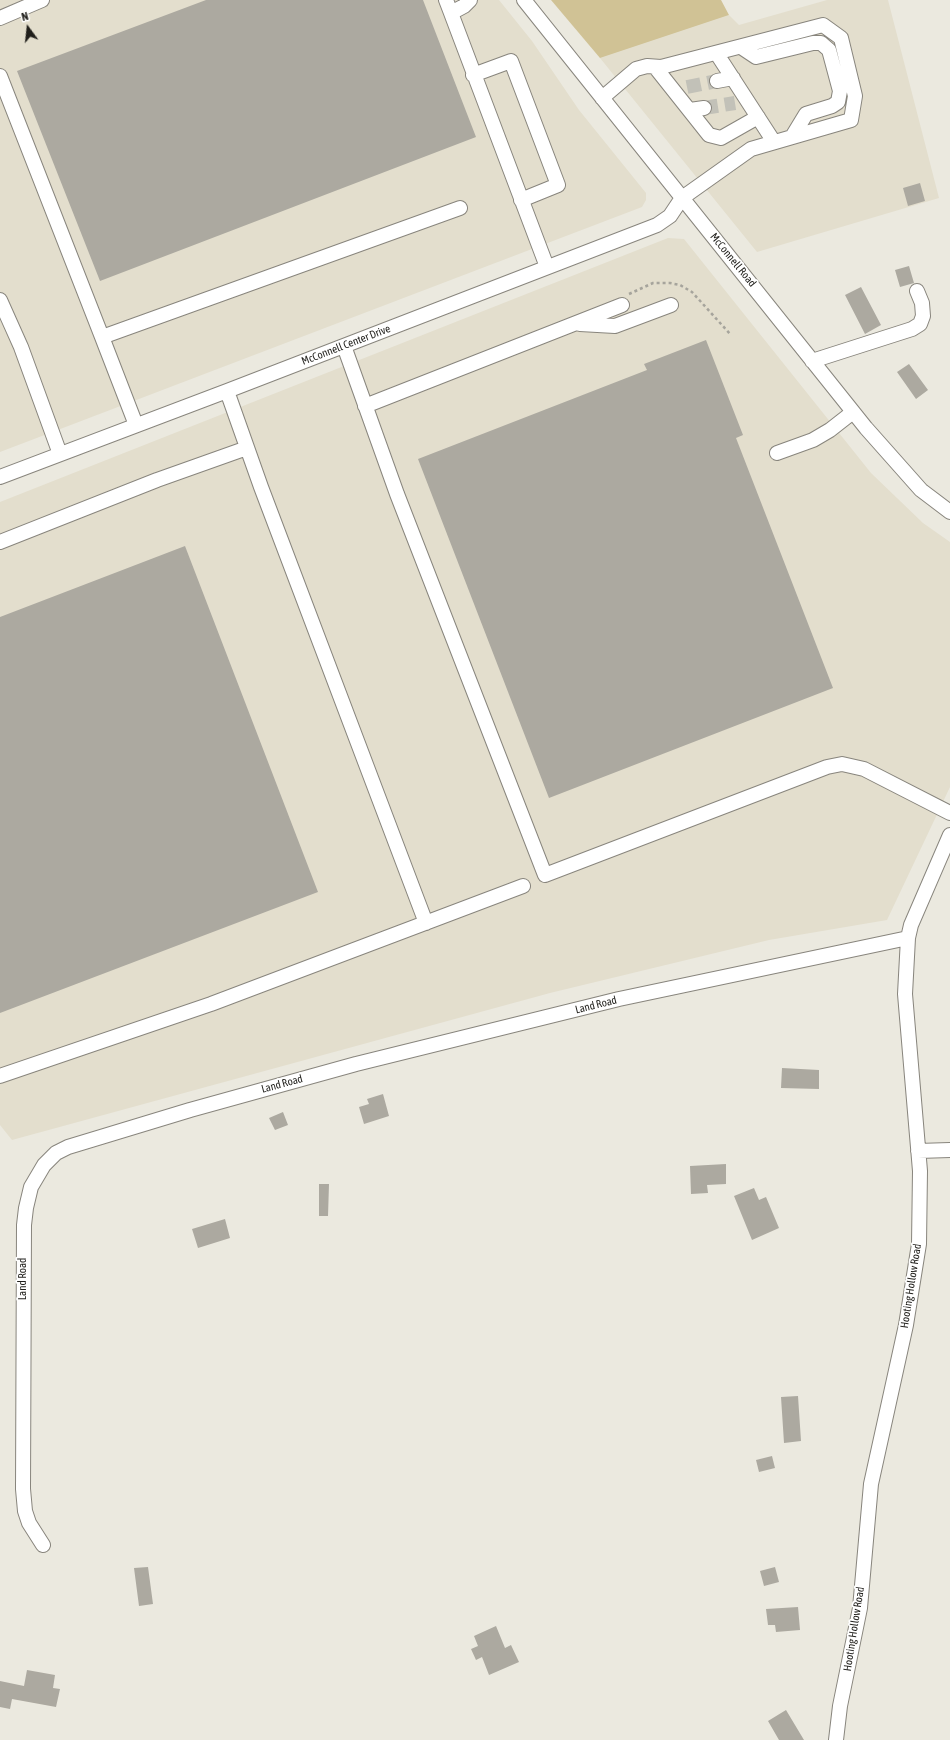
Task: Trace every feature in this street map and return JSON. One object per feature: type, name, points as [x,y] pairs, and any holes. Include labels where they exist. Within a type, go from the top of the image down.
[{"type":"street","points":[[0,18],[42,0]]},
{"type":"street","points":[[470,0],[464,6],[448,6],[547,267]]},
{"type":"street","name":"McConnell Road","points":[[524,0],[853,412],[921,490],[950,512]]},
{"type":"street","points":[[602,98],[636,69],[647,66],[661,67],[717,54],[823,25],[841,38],[855,96],[851,120],[751,149],[682,198]]},
{"type":"street","points":[[741,47],[756,57],[813,43],[821,43],[829,50],[840,91],[838,102],[832,106],[806,114],[792,137]]},
{"type":"street","points":[[717,54],[732,78],[741,103],[758,117],[774,142]]},
{"type":"street","points":[[474,75],[511,61],[558,185],[522,200]]},
{"type":"street","points":[[656,67],[680,88],[690,110],[709,135],[720,138],[758,117]]},
{"type":"street","points":[[0,76],[136,425]]},
{"type":"street","points":[[717,81],[732,78]]},
{"type":"street","points":[[690,110],[704,108]]},
{"type":"street","name":"McConnell Center Drive","points":[[0,477],[657,225],[670,216],[682,198]]},
{"type":"street","points":[[102,337],[460,208]]},
{"type":"street","points":[[812,361],[912,329],[920,324],[923,316],[922,303],[917,291]]},
{"type":"street","points":[[0,300],[20,347],[60,454]]},
{"type":"street","points":[[365,406],[622,305]]},
{"type":"street","points":[[576,324],[615,326],[671,305]]},
{"type":"street","points":[[344,346],[397,494],[545,875],[827,767],[842,764],[864,769],[950,813]]},
{"type":"street","points":[[227,391],[247,448],[426,922]]},
{"type":"street","points":[[777,453],[813,440],[830,430],[853,412]]},
{"type":"street","points":[[0,542],[157,480],[247,448]]},
{"type":"street","name":"Hooting Hollow Road","points":[[836,1740],[840,1706],[860,1608],[871,1484],[906,1325],[919,1244],[920,1171],[905,994],[908,938],[911,925],[950,835]]},
{"type":"street","points":[[0,1076],[211,1004],[523,886]]},
{"type":"street","name":"Land Road","points":[[43,1546],[29,1523],[25,1511],[23,1489],[24,1225],[31,1187],[44,1165],[56,1153],[68,1147],[190,1110],[356,1064],[619,999],[908,938]]},
{"type":"street","points":[[918,1151],[950,1150]]},
{"type":"shaded area","points":[[0,0],[499,0],[532,41],[579,110],[646,193],[646,200],[642,207],[0,452]]},
{"type":"shaded area","points":[[551,0],[721,0],[729,15],[600,58]]},
{"type":"shaded area","points":[[827,0],[888,0],[939,198],[757,252],[600,58],[729,15],[739,25]]},
{"type":"shaded area","points":[[668,238],[684,239],[871,473],[923,523],[950,542],[950,787],[887,920],[769,940],[550,993],[12,1140],[0,1125],[0,502]]},
{"type":"building","points":[[206,0],[423,0],[476,137],[100,281],[17,71]]},
{"type":"building","points":[[920,183],[925,201],[908,206],[903,188]]},
{"type":"building","points":[[909,266],[914,283],[900,287],[895,270]]},
{"type":"building","points":[[861,287],[881,325],[865,334],[845,295]]},
{"type":"building","points":[[706,340],[743,435],[736,438],[833,688],[549,798],[418,459],[647,370],[644,364]]},
{"type":"building","points":[[909,364],[928,390],[916,399],[897,372]]},
{"type":"building","points":[[185,546],[318,892],[0,1013],[0,617]]},
{"type":"building","points":[[782,1068],[819,1070],[819,1089],[781,1088]]},
{"type":"building","points":[[383,1094],[389,1116],[364,1124],[359,1107],[369,1104],[367,1099]]},
{"type":"building","points":[[283,1112],[288,1125],[275,1130],[269,1118]]},
{"type":"building","points":[[726,1164],[726,1184],[707,1185],[708,1193],[691,1194],[690,1166]]},
{"type":"building","points":[[319,1184],[329,1184],[328,1216],[319,1216]]},
{"type":"building","points":[[754,1188],[759,1200],[766,1197],[779,1228],[752,1240],[734,1196]]},
{"type":"building","points":[[225,1219],[230,1238],[198,1248],[192,1229]]},
{"type":"building","points":[[798,1396],[801,1441],[784,1443],[781,1397]]},
{"type":"building","points":[[772,1456],[775,1468],[759,1472],[756,1460]]},
{"type":"building","points":[[148,1567],[153,1604],[139,1606],[134,1568]]},
{"type":"building","points":[[775,1567],[779,1582],[764,1586],[760,1571]]},
{"type":"building","points":[[798,1607],[800,1630],[776,1632],[775,1625],[768,1625],[766,1609]]},
{"type":"building","points":[[496,1626],[505,1648],[511,1645],[519,1662],[489,1675],[482,1657],[476,1660],[471,1649],[478,1646],[474,1636]]},
{"type":"building","points":[[27,1670],[55,1675],[53,1688],[60,1689],[56,1707],[12,1699],[10,1709],[0,1707],[0,1681],[24,1686]]},
{"type":"building","points":[[786,1710],[804,1740],[779,1740],[768,1721]]},
{"type":"tunnel","points":[[687,87],[717,81]]},
{"type":"tunnel","points":[[704,108],[735,103]]}]
